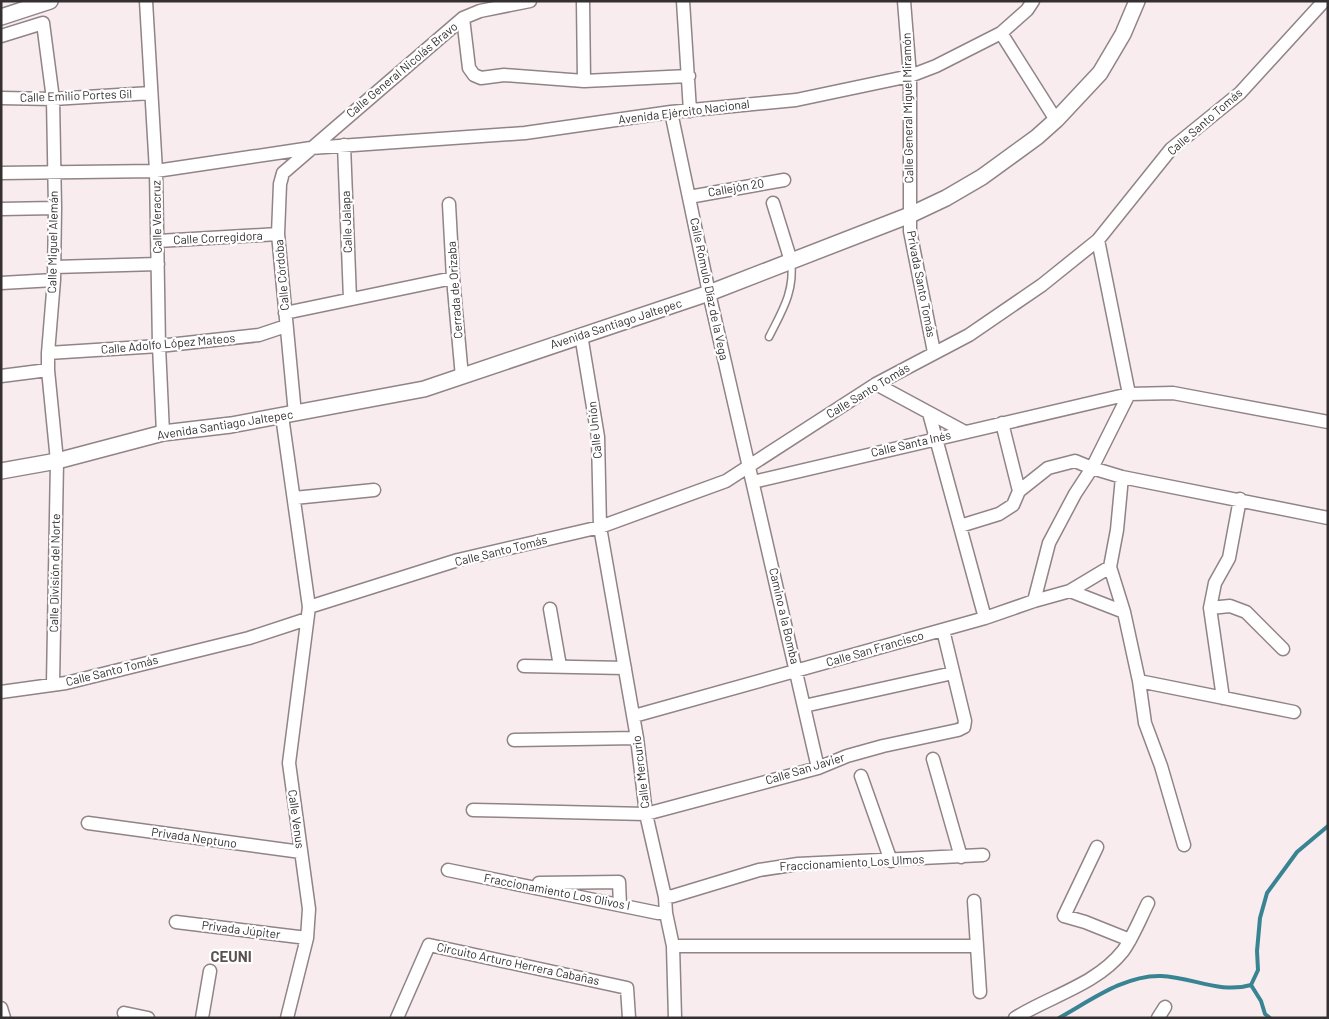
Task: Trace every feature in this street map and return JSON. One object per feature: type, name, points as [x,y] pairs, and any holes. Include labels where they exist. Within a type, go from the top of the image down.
[{"type":"street","points":[[1,18],[50,1]]},
{"type":"street","name":"Calle Veracruz","points":[[146,1],[156,171],[159,346],[163,433]]},
{"type":"street","name":"Calle General Nicolás Bravo","points":[[311,148],[463,18],[480,11],[530,1]]},
{"type":"street","points":[[583,1],[584,80]]},
{"type":"street","points":[[683,1],[690,111]]},
{"type":"street","name":"Calle General Miguel Miramón","points":[[904,1],[910,76],[910,216]]},
{"type":"street","name":"Avenida Ejército Nacional","points":[[1,173],[156,171],[311,148],[525,133],[671,112],[796,100],[910,76],[944,62],[1001,33],[1027,10],[1033,1]]},
{"type":"street","name":"Avenida Santiago Jaltepec","points":[[1,471],[57,461],[163,433],[232,425],[424,389],[709,293],[910,216],[982,177],[1037,137],[1056,120],[1100,73],[1123,34],[1137,1]]},
{"type":"street","name":"Calle Santo Tomás","points":[[1,692],[66,683],[249,638],[308,613],[458,560],[600,527],[726,482],[749,465],[876,384],[977,329],[1042,285],[1098,240],[1171,149],[1240,93],[1324,1]]},
{"type":"street","points":[[463,18],[469,68],[474,76],[481,78],[504,75],[584,80],[689,76]]},
{"type":"street","name":"Calle Miguel Alemán","points":[[1,36],[44,23],[53,99],[54,280],[48,370],[57,461]]},
{"type":"street","points":[[1001,33],[1056,120]]},
{"type":"street","name":"Calle Emilio Portes Gil","points":[[1,98],[53,99],[151,93]]},
{"type":"street","name":"Calle Rómulo Díaz de la Vega","points":[[671,112],[709,293],[749,465]]},
{"type":"street","name":"Calle Jalapa","points":[[344,145],[350,299]]},
{"type":"street","name":"Calle Córdoba","points":[[308,613],[294,498],[286,319],[278,234],[282,173],[311,148]]},
{"type":"street","name":"Callejón 20","points":[[689,197],[784,180]]},
{"type":"street","points":[[773,203],[791,261]]},
{"type":"street","name":"Cerrada de Orizaba","points":[[449,204],[453,278],[462,377]]},
{"type":"street","points":[[1,209],[55,208]]},
{"type":"street","name":"Privada Santo Tomás","points":[[910,216],[910,231],[934,352]]},
{"type":"street","name":"Calle Corregidora","points":[[158,241],[278,234]]},
{"type":"street","points":[[1034,601],[1049,543],[1075,494],[1092,468],[1129,394],[1098,240]]},
{"type":"street","points":[[54,266],[158,264]]},
{"type":"street","name":"Calle Adolfo López Mateos","points":[[48,353],[159,346],[259,335],[286,319],[350,299],[453,278]]},
{"type":"street","points":[[1,283],[54,280]]},
{"type":"street","name":"Calle Unión","points":[[581,335],[598,437],[600,527]]},
{"type":"street","points":[[1,376],[48,370]]},
{"type":"street","points":[[876,384],[964,432]]},
{"type":"street","name":"Calle Santa Inés","points":[[753,482],[1129,394],[1173,393],[1328,422]]},
{"type":"street","points":[[929,412],[985,618]]},
{"type":"street","points":[[1002,423],[1019,491]]},
{"type":"street","name":"Calle División del Norte","points":[[53,684],[57,461]]},
{"type":"street","points":[[960,526],[999,514],[1013,505],[1019,491],[1048,468],[1075,461],[1122,477],[1328,518]]},
{"type":"street","name":"Camino a la Bomba","points":[[749,465],[818,768]]},
{"type":"street","points":[[1122,477],[1117,530],[1110,568],[1124,612],[1139,681],[1145,723],[1161,766],[1184,844]]},
{"type":"street","points":[[294,498],[374,490]]},
{"type":"street","points":[[1223,698],[1210,608],[1216,583],[1230,558],[1240,500]]},
{"type":"street","name":"Calle Mercurio","points":[[600,527],[634,716],[646,814],[665,897],[666,913],[673,946],[674,1018]]},
{"type":"street","name":"Calle San Francisco","points":[[634,716],[985,618],[1070,591],[1110,568]]},
{"type":"street","points":[[1070,591],[1124,612]]},
{"type":"street","points":[[1210,608],[1230,606],[1246,612],[1283,648]]},
{"type":"street","points":[[550,608],[560,666]]},
{"type":"street","name":"Calle Venus","points":[[287,1018],[307,938],[309,908],[289,763],[308,613]]},
{"type":"street","points":[[804,706],[953,673],[943,630]]},
{"type":"street","points":[[524,666],[625,668]]},
{"type":"street","name":"Calle San Javier","points":[[473,810],[646,814],[818,768],[847,756],[883,746],[958,730],[964,727],[965,721],[953,673]]},
{"type":"street","points":[[1139,681],[1294,712]]},
{"type":"street","points":[[514,740],[637,738]]},
{"type":"street","points":[[933,759],[961,857]]},
{"type":"street","points":[[861,776],[891,861]]},
{"type":"street","name":"Privada Neptuno","points":[[88,823],[301,852]]},
{"type":"street","points":[[1097,847],[1064,916],[1085,922],[1130,940]]},
{"type":"street","name":"Fraccionamiento Los Ulmos","points":[[665,897],[759,870],[798,864],[891,861],[983,855]]},
{"type":"street","name":"Fraccionamiento Los Olivos I","points":[[448,870],[658,913],[666,913]]},
{"type":"street","points":[[514,884],[619,882],[620,905]]},
{"type":"street","points":[[974,901],[980,992]]},
{"type":"street","points":[[1015,1018],[1076,987],[1109,966],[1130,940],[1148,903]]},
{"type":"street","name":"Privada Júpiter","points":[[176,922],[307,938]]},
{"type":"street","name":"Circuito Arturo Herrera Cabañas","points":[[397,1018],[429,945],[627,988],[629,1018]]},
{"type":"street","points":[[673,946],[977,946]]},
{"type":"street","points":[[202,1018],[210,972]]},
{"type":"street","points":[[1158,1018],[1166,1007]]},
{"type":"street","points":[[1,1008],[4,1018]]},
{"type":"street","points":[[124,1013],[148,1018]]},
{"type":"lane","points":[[769,337],[790,294],[791,261]]},
{"type":"waterway","points":[[1059,1018],[1108,990],[1121,984],[1147,977],[1172,977],[1228,988],[1251,985],[1258,970],[1257,951],[1260,918],[1267,893],[1297,852],[1328,826]]},
{"type":"waterway","points":[[1251,985],[1261,1001],[1265,1014],[1270,1018]]},
{"type":"district","name":"CEUNI","points":[[231,957]]}]
